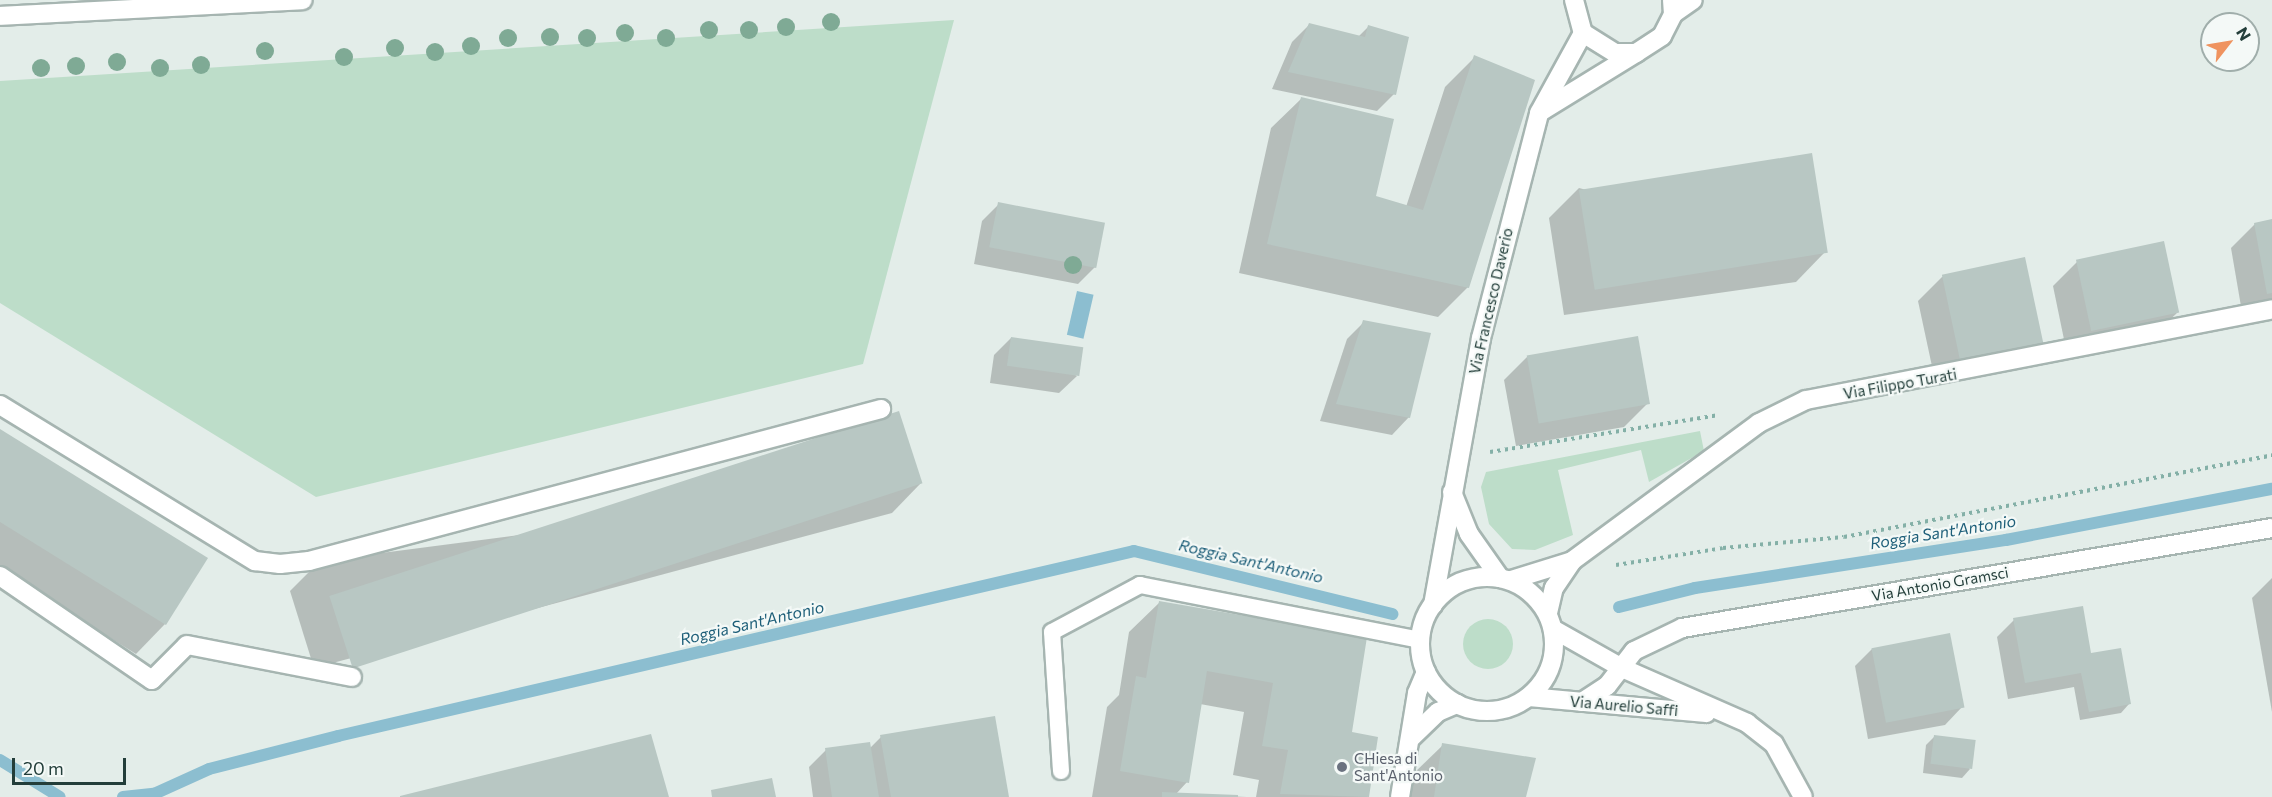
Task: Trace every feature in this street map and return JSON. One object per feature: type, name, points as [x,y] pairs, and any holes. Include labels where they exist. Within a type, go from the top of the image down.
[{"type":"street","points":[[0,16],[303,0]]},
{"type":"street","points":[[1574,0],[1583,33],[1598,47],[1636,53]]},
{"type":"street","points":[[1539,112],[1662,36],[1672,7],[1693,0]]},
{"type":"street","name":"Via Francesco Daverio","points":[[1433,604],[1481,338],[1539,112],[1583,33]]},
{"type":"street","name":"Via Filippo Turati","points":[[1550,621],[1554,588],[1572,561],[1759,423],[1806,400],[2272,309]]},
{"type":"street","points":[[0,405],[255,561],[280,564],[318,559],[881,409]]},
{"type":"street","points":[[1412,737],[1438,712],[1456,704],[1494,711],[1529,697],[1551,666],[1550,621],[1506,579],[1469,534],[1452,492]]},
{"type":"street","name":"Via Antonio Gramsci","points":[[1582,702],[1622,668],[1651,639],[1682,628],[2272,528]]},
{"type":"street","name":"Via Filippo Turati","points":[[1506,579],[1572,561]]},
{"type":"street","points":[[0,576],[152,680],[187,645],[352,677]]},
{"type":"street","points":[[1456,704],[1426,672],[1420,640],[1433,604],[1463,581],[1506,579]]},
{"type":"street","name":"Via Aurelio Saffi","points":[[1550,621],[1622,668],[1719,714],[1747,723],[1774,744],[1803,797]]},
{"type":"street","points":[[1400,797],[1412,737],[1417,693],[1426,672]]},
{"type":"street","name":"Via Aurelio Saffi","points":[[1529,697],[1719,714]]},
{"type":"lane","points":[[1061,771],[1052,632],[1140,585],[1420,640]]},
{"type":"path","points":[[1458,458],[1725,414]]},
{"type":"path","points":[[1572,561],[1614,566],[1723,548],[1844,537],[2272,455]]},
{"type":"green space","points":[[954,20],[863,364],[316,497],[0,303],[0,81]]},
{"type":"green space","points":[[1700,431],[1704,451],[1649,482],[1641,450],[1558,470],[1573,535],[1535,550],[1512,549],[1489,524],[1481,487],[1486,472]]},
{"type":"green space","points":[[1488,619],[1502,623],[1509,630],[1513,644],[1509,658],[1502,665],[1488,669],[1474,665],[1467,658],[1463,644],[1467,630],[1474,623]]},
{"type":"water","points":[[1077,291],[1094,295],[1083,339],[1067,335]]},
{"type":"building","points":[[1309,23],[1365,37],[1368,25],[1409,37],[1396,95],[1288,72]]},
{"type":"building","points":[[1474,55],[1535,80],[1469,288],[1267,244],[1301,97],[1394,119],[1376,196],[1423,210]]},
{"type":"building","points":[[1812,153],[1828,253],[1595,290],[1579,190]]},
{"type":"building","points":[[998,202],[1105,223],[1096,268],[989,247]]},
{"type":"building","points":[[2272,219],[2272,293],[2267,294],[2254,223]]},
{"type":"building","points":[[2164,241],[2179,312],[2091,331],[2076,260]]},
{"type":"building","points":[[2025,257],[2043,343],[1960,361],[1942,275]]},
{"type":"building","points":[[1363,320],[1431,333],[1410,418],[1336,404]]},
{"type":"building","points":[[1638,336],[1650,404],[1539,424],[1527,356]]},
{"type":"building","points":[[1011,337],[1083,347],[1079,376],[1007,366]]},
{"type":"building","points":[[899,411],[922,483],[353,668],[329,596]]},
{"type":"building","points":[[0,429],[208,558],[166,625],[0,522]]},
{"type":"building","points":[[1159,601],[1367,637],[1352,732],[1378,737],[1369,797],[1280,794],[1288,750],[1262,746],[1273,683],[1207,671],[1189,783],[1120,771],[1136,676],[1146,678]]},
{"type":"building","points":[[2083,606],[2091,653],[2121,648],[2131,704],[2089,712],[2081,673],[2025,683],[2013,618]]},
{"type":"building","points":[[1950,633],[1965,708],[1886,723],[1871,648]]},
{"type":"building","points":[[995,716],[1009,797],[891,797],[880,735]]},
{"type":"building","points":[[651,734],[669,797],[400,797],[400,796]]},
{"type":"building","points":[[1934,735],[1976,740],[1972,769],[1930,764]]},
{"type":"building","points":[[870,742],[879,797],[832,797],[825,748]]},
{"type":"building","points":[[1442,743],[1536,758],[1526,797],[1434,797]]},
{"type":"building","points":[[772,778],[776,797],[712,797],[711,790]]},
{"type":"building","points":[[1162,792],[1238,795],[1238,797],[1162,797]]},
{"type":"waterway","name":"Roggia Sant'Antonio","points":[[1619,607],[1695,588],[2006,540],[2272,489]]},
{"type":"waterway","name":"Roggia Sant'Antonio","points":[[123,797],[154,794],[209,769],[338,736],[1134,551],[1392,614]]},
{"type":"waterway","name":"Roggia Sant'Antonio","points":[[0,760],[60,797]]},
{"type":"place","name":"CHiesa di Sant'Antonio","points":[[1342,767]]}]
